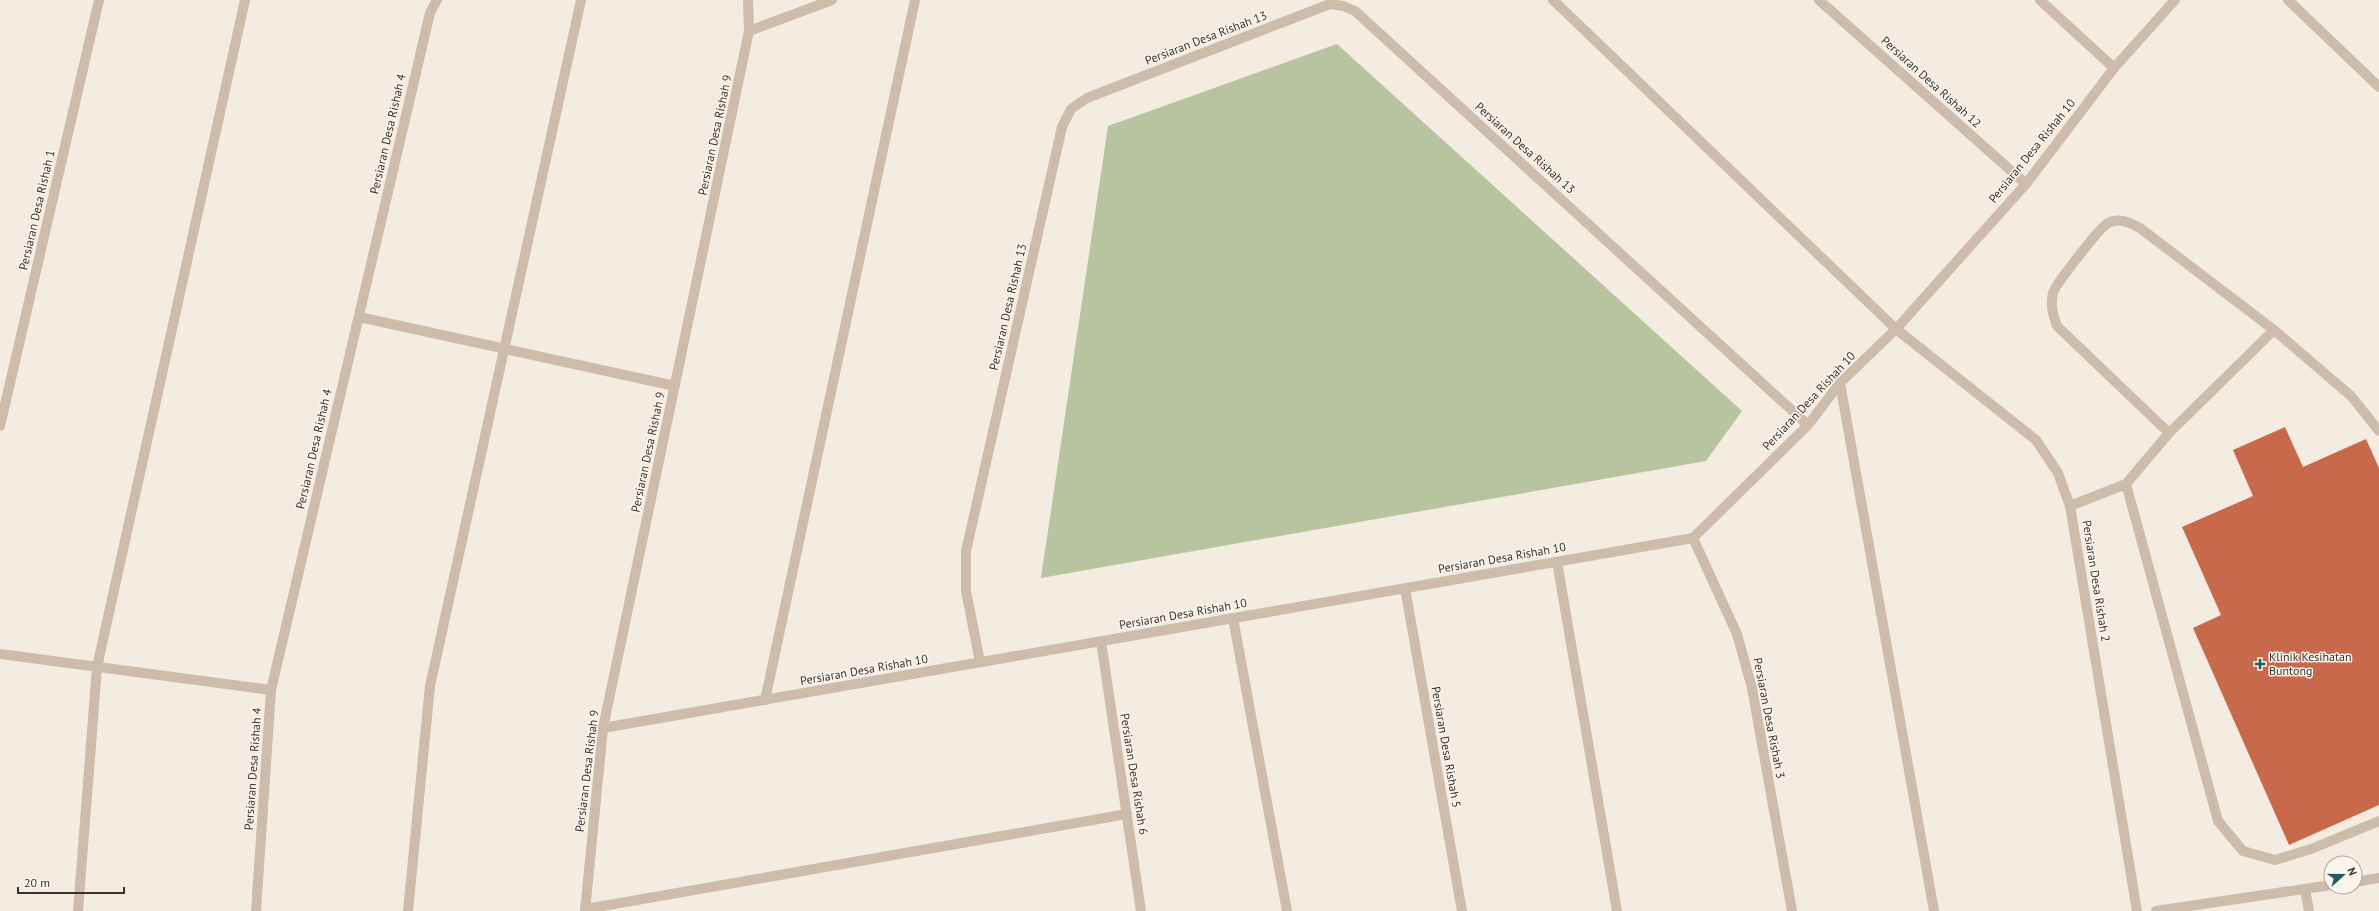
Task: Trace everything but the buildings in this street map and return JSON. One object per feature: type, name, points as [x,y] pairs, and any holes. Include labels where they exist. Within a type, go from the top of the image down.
[{"type":"street","name":"Persiaran Desa Rishah 1","points":[[0,426],[99,0]]},
{"type":"street","points":[[78,911],[97,667],[245,0]]},
{"type":"street","name":"Persiaran Desa Rishah 4","points":[[256,911],[271,690],[430,13],[437,0]]},
{"type":"street","points":[[408,911],[430,686],[581,0]]},
{"type":"street","name":"Persiaran Desa Rishah 9","points":[[585,910],[602,728],[749,32],[748,0]]},
{"type":"street","points":[[749,32],[832,0]]},
{"type":"street","points":[[765,700],[914,0]]},
{"type":"street","name":"Persiaran Desa Rishah 2","points":[[1553,0],[1896,329],[2036,440],[2058,472],[2070,506],[2137,911]]},
{"type":"street","name":"Persiaran Desa Rishah 12","points":[[1819,0],[2026,184]]},
{"type":"street","points":[[2040,0],[2114,68]]},
{"type":"street","name":"Persiaran Desa Rishah 10","points":[[602,728],[1693,538],[1808,424],[1840,383],[1896,329],[2026,184],[2114,68],[2175,0]]},
{"type":"street","points":[[2288,0],[2379,87]]},
{"type":"street","name":"Persiaran Desa Rishah 13","points":[[980,662],[966,591],[966,551],[1062,127],[1072,108],[1087,98],[1330,4],[1343,6],[1355,11],[1808,424]]},
{"type":"street","points":[[2169,433],[2057,326],[2051,308],[2054,291],[2098,233],[2108,223],[2124,220],[2140,228],[2274,330],[2351,396],[2379,431]]},
{"type":"street","points":[[358,317],[675,386]]},
{"type":"street","points":[[2070,506],[2126,484],[2169,433],[2274,330]]},
{"type":"street","points":[[1840,383],[1934,911]]},
{"type":"street","points":[[2126,484],[2218,821],[2243,851],[2275,860],[2311,849],[2379,821]]},
{"type":"street","name":"Persiaran Desa Rishah 3","points":[[1693,538],[1737,634],[1752,688],[1792,911]]},
{"type":"street","points":[[1558,562],[1617,911]]},
{"type":"street","name":"Persiaran Desa Rishah 5","points":[[1405,588],[1462,911]]},
{"type":"street","points":[[1233,618],[1287,911]]},
{"type":"street","name":"Persiaran Desa Rishah 6","points":[[1101,641],[1141,911]]},
{"type":"street","points":[[0,654],[271,690]]},
{"type":"street","points":[[585,910],[1127,814]]},
{"type":"street","points":[[2363,881],[2379,878]]},
{"type":"street","points":[[2156,911],[2323,886]]},
{"type":"street","points":[[2305,889],[2309,911]]},
{"type":"green space","points":[[1337,44],[1742,411],[1706,461],[1041,578],[1108,126]]},
{"type":"place","name":"Klinik Kesihatan Buntong","points":[[2260,664]]}]
